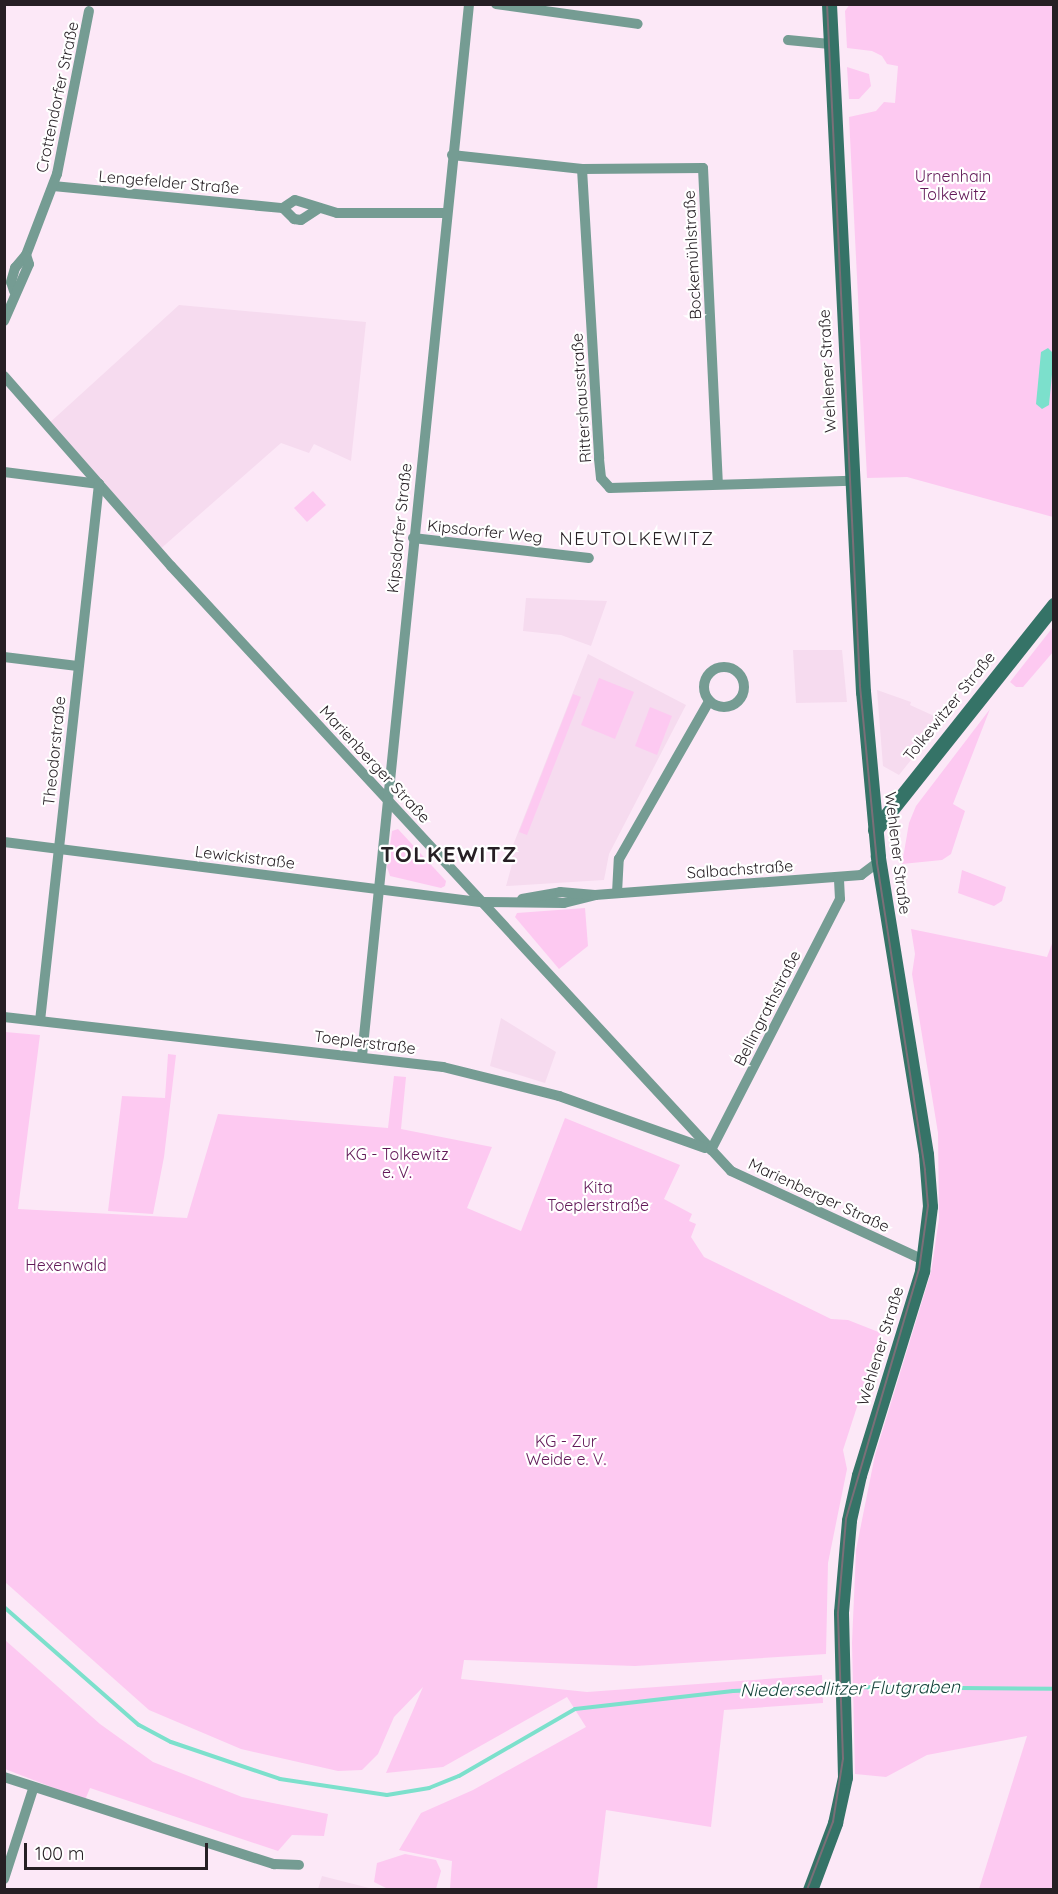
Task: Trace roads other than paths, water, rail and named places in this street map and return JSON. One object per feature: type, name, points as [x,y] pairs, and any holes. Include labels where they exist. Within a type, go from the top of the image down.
[{"type":"main road","name":"Wehlener Straße","points":[[810,1890],[835,1823],[844,1777],[842,1587],[849,1520],[924,1260],[930,1206],[928,1170],[875,830],[851,481],[829,4]]},
{"type":"main road","name":"Tolkewitzer Straße","points":[[875,830],[1053,605]]},
{"type":"street","name":"Kipsdorfer Straße","points":[[362,1056],[377,889],[469,4]]},
{"type":"street","points":[[496,4],[638,24]]},
{"type":"street","name":"Crottendorfer Straße","points":[[4,321],[14,291],[21,286],[29,264],[26,255],[53,186],[89,11]]},
{"type":"street","points":[[788,39],[831,44]]},
{"type":"street","name":"Bockemühlstraße","points":[[452,155],[582,169],[704,168],[718,484]]},
{"type":"street","name":"Rittershausstraße","points":[[582,169],[601,477],[610,488],[617,490],[718,484],[851,481]]},
{"type":"street","name":"Lengefelder Straße","points":[[53,186],[283,208],[301,220],[318,210]]},
{"type":"street","name":"Lengefelder Straße","points":[[283,208],[295,200],[307,201],[318,210],[337,213],[446,213]]},
{"type":"street","name":"Marienberger Straße","points":[[4,376],[99,484],[387,799],[731,1171],[924,1260]]},
{"type":"street","points":[[4,472],[99,484]]},
{"type":"street","name":"Theodorstraße","points":[[40,1021],[60,849],[77,666],[99,484]]},
{"type":"street","name":"Kipsdorfer Weg","points":[[413,538],[589,558]]},
{"type":"street","points":[[4,657],[77,666]]},
{"type":"street","points":[[617,893],[619,859],[709,701]]},
{"type":"street","name":"Lewickistraße","points":[[4,842],[482,902]]},
{"type":"street","name":"Salbachstraße","points":[[482,902],[564,903],[595,895],[861,875],[877,863],[878,856]]},
{"type":"street","name":"Bellingrathstraße","points":[[711,1150],[840,899],[839,877]]},
{"type":"street","name":"Toeplerstraße","points":[[4,1017],[362,1056],[454,1069],[559,1096],[711,1150]]},
{"type":"street","points":[[4,1777],[33,1789],[274,1864],[299,1864]]},
{"type":"street","points":[[4,1879],[33,1789]]},
{"type":"waterway","name":"Niedersedlitzer Flutgraben","points":[[4,1607],[139,1725],[171,1742],[280,1779],[387,1795],[429,1788],[459,1776],[575,1709],[733,1691],[838,1687]]},
{"type":"waterway","name":"Niedersedlitzer Flutgraben","points":[[845,1687],[1054,1689]]},
{"type":"tram line","points":[[807,1890],[833,1822],[843,1759],[838,1613],[846,1519],[919,1270],[928,1206],[925,1170],[877,863],[860,686],[827,4]]},
{"type":"district","name":"NEUTOLKEWITZ","points":[[637,539]]},
{"type":"district","name":"TOLKEWITZ","points":[[449,855]]},
{"type":"park label","name":"Urnenhain Tolkewitz","points":[[953,185]]},
{"type":"park label","name":"KG - Tolkewitz e. V.","points":[[397,1163]]},
{"type":"park label","name":"Kita Toeplerstraße","points":[[598,1196]]},
{"type":"park label","name":"Hexenwald","points":[[66,1265]]},
{"type":"park label","name":"KG - Zur Weide e. V.","points":[[566,1450]]}]
